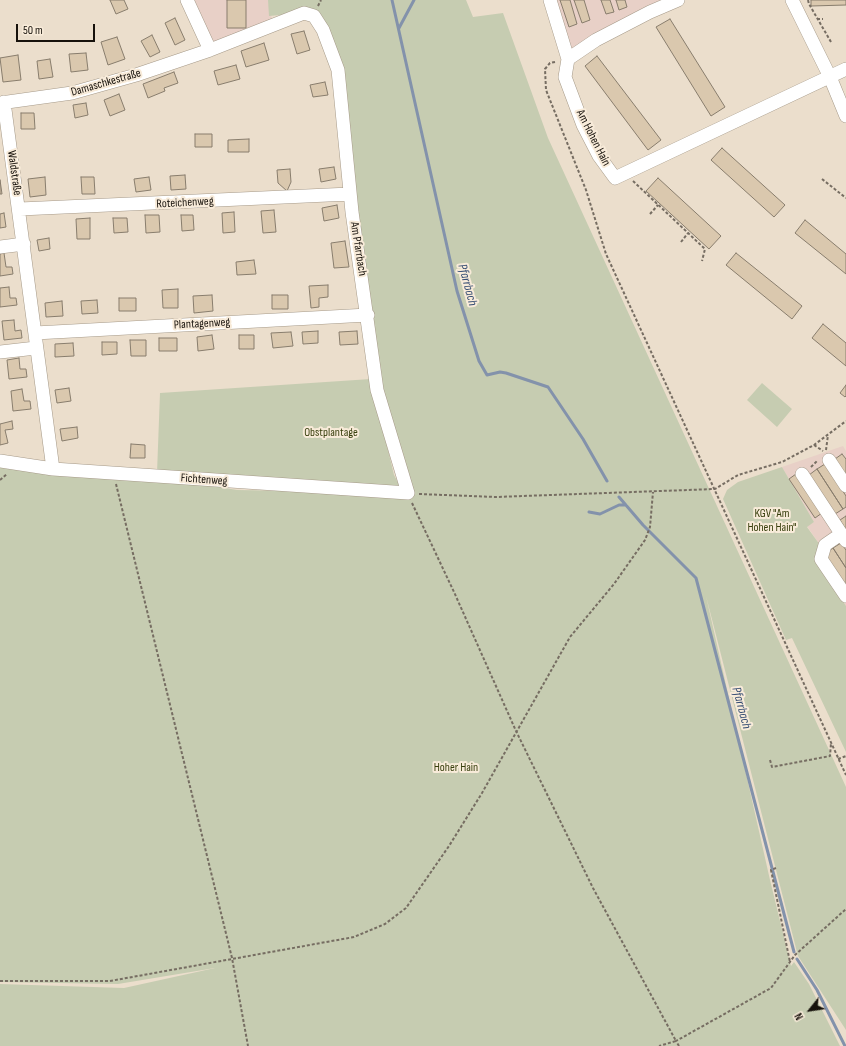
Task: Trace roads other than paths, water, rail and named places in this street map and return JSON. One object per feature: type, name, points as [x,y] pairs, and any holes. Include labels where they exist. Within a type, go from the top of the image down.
[{"type":"street","points":[[187,0],[210,50]]},
{"type":"street","points":[[550,0],[568,59],[596,40],[650,12],[678,0]]},
{"type":"street","points":[[792,0],[830,77],[846,116]]},
{"type":"street","name":"Damaschkestraße","points":[[2,102],[72,94],[136,75],[210,50],[304,13]]},
{"type":"street","name":"Am Pfarrbach","points":[[304,13],[314,16],[323,30],[338,70],[350,194],[378,390],[408,493]]},
{"type":"street","name":"Am Hohen Hain","points":[[568,59],[565,77],[599,156],[615,178],[846,69]]},
{"type":"street","name":"Waldstraße","points":[[2,102],[20,209],[36,348],[53,469]]},
{"type":"street","name":"Roteichenweg","points":[[20,209],[350,194]]},
{"type":"street","points":[[0,247],[24,244]]},
{"type":"street","name":"Plantagenweg","points":[[35,333],[368,315]]},
{"type":"street","points":[[0,352],[36,348]]},
{"type":"street","points":[[829,460],[846,486]]},
{"type":"street","name":"Fichtenweg","points":[[0,461],[53,469],[408,493]]},
{"type":"street","points":[[802,474],[843,538],[825,545],[821,559],[846,596]]},
{"type":"waterway","name":"Pfarrbach","points":[[392,0],[457,291],[479,361],[487,375],[500,372],[506,373],[548,387],[583,439],[607,481]]},
{"type":"waterway","name":"Pfarrbach","points":[[399,28],[414,0]]},
{"type":"waterway","name":"Pfarrbach","points":[[619,497],[643,525],[696,578],[794,952]]},
{"type":"waterway","points":[[589,512],[600,514],[619,505],[626,505]]},
{"type":"waterway","name":"Pfarrbach","points":[[797,959],[817,990],[845,1046]]},
{"type":"park label","name":"Obstplantage","points":[[331,433]]},
{"type":"park label","name":"KGV \"Am Hohen Hain\"","points":[[772,521]]},
{"type":"park label","name":"Hoher Hain","points":[[456,768]]}]
